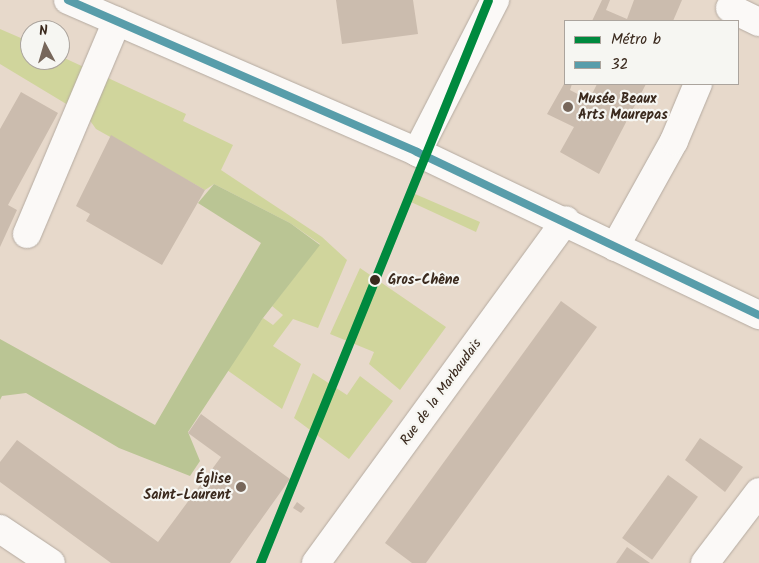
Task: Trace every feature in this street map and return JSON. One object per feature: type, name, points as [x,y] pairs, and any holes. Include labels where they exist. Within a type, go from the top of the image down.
[{"type":"street","points":[[68,0],[417,152],[566,220],[615,247],[759,315]]},
{"type":"street","points":[[417,152],[495,0]]},
{"type":"street","points":[[729,10],[759,22]]},
{"type":"street","points":[[27,234],[116,21]]},
{"type":"street","points":[[615,247],[674,141],[698,85]]},
{"type":"street","name":"Rue de la Marbaudais","points":[[316,563],[566,220]]},
{"type":"street","points":[[705,563],[759,492]]},
{"type":"street","points":[[0,529],[51,563]]},
{"type":"green space","points":[[0,29],[20,38],[20,70],[70,70],[70,61],[86,68],[68,105],[0,64]]},
{"type":"green space","points":[[108,78],[186,114],[183,121],[233,145],[221,170],[322,237],[347,260],[318,328],[293,319],[273,346],[301,364],[282,409],[227,370],[263,318],[273,325],[283,315],[272,306],[320,244],[290,223],[214,184],[205,190],[96,129],[86,115]]},
{"type":"green space","points":[[214,184],[290,223],[320,245],[263,318],[188,432],[200,461],[190,476],[119,448],[26,393],[2,396],[0,400],[0,339],[155,425],[261,243],[198,203]]},
{"type":"green space","points":[[415,194],[480,222],[476,232],[411,202]]},
{"type":"green space","points":[[360,268],[446,327],[400,390],[369,364],[374,352],[330,334]]},
{"type":"green space","points":[[313,373],[347,395],[360,376],[393,401],[349,459],[294,418]]},
{"type":"building","points":[[336,0],[413,0],[418,34],[342,44]]},
{"type":"building","points":[[602,0],[610,0],[606,10],[627,19],[634,0],[682,0],[673,20],[592,20]]},
{"type":"building","points":[[564,84],[572,85],[570,90],[589,100],[596,85],[645,85],[599,174],[560,152],[574,127],[547,114]]},
{"type":"building","points":[[21,92],[58,113],[8,205],[17,210],[0,247],[0,129]]},
{"type":"building","points":[[111,135],[205,190],[162,265],[86,221],[90,214],[76,206]]},
{"type":"building","points":[[561,301],[597,327],[426,563],[412,563],[385,543]]},
{"type":"building","points":[[201,414],[290,479],[230,563],[111,563],[0,482],[0,462],[17,440],[158,542],[221,457],[188,433]]},
{"type":"building","points":[[700,438],[743,467],[725,492],[685,460]]},
{"type":"building","points":[[668,475],[698,497],[652,560],[622,538]]},
{"type":"building","points":[[297,502],[305,508],[301,513],[293,508]]},
{"type":"building","points":[[627,547],[650,563],[616,563]]},
{"type":"metro line","name":"b","points":[[260,563],[488,0]]},
{"type":"transit line","name":"32","points":[[68,0],[417,152],[759,315]]},
{"type":"place","name":"Musée Beaux Arts Maurepas","points":[[568,107]]},
{"type":"place","name":"Gros-Chêne","points":[[375,280]]},
{"type":"place","name":"Église Saint-Laurent","points":[[241,487]]}]
